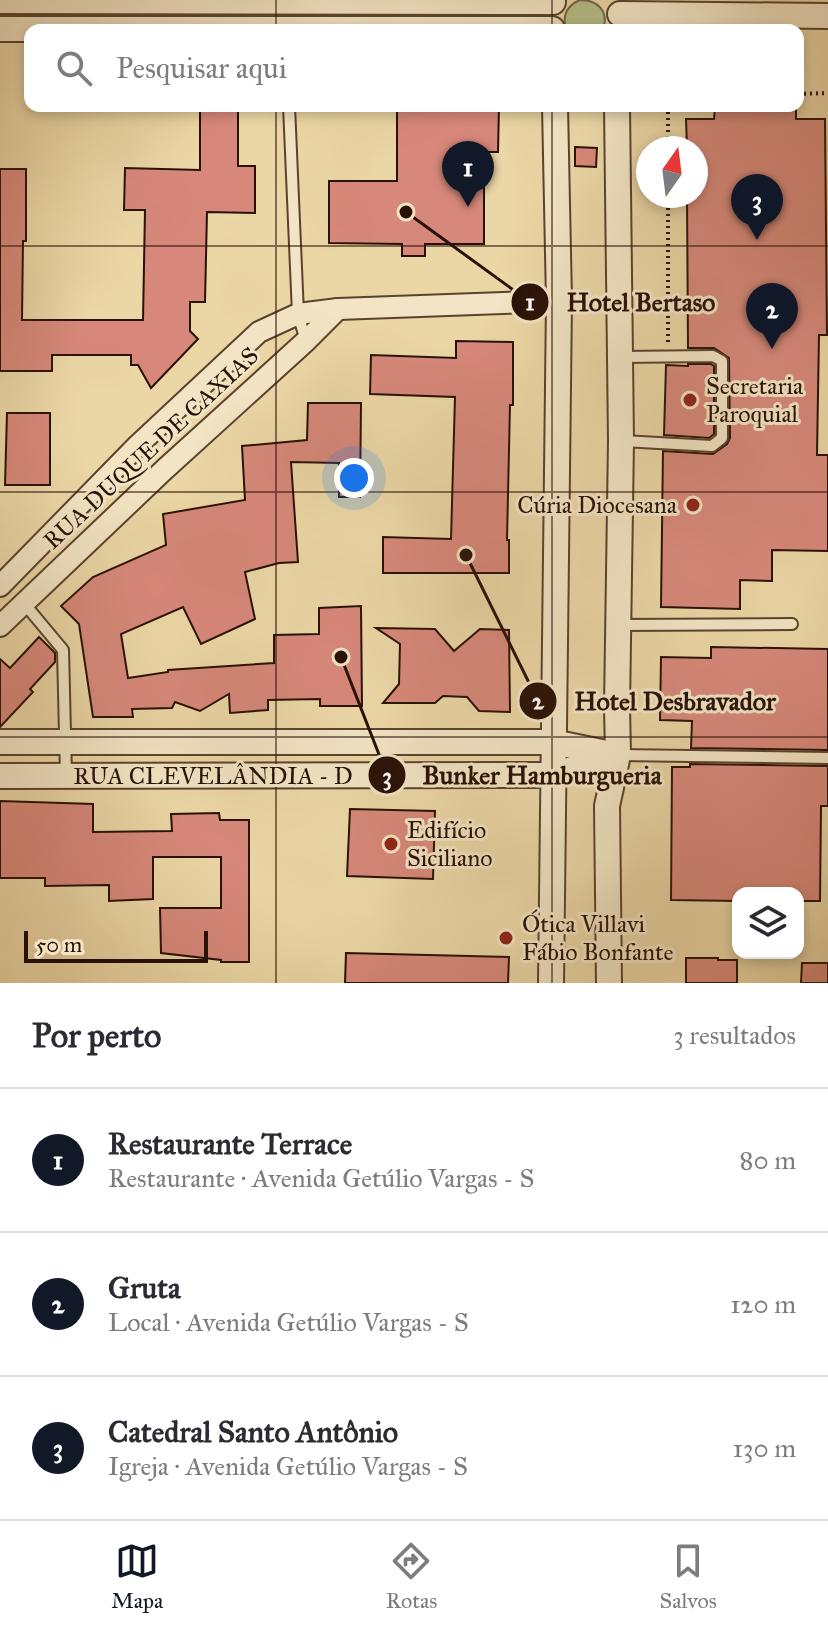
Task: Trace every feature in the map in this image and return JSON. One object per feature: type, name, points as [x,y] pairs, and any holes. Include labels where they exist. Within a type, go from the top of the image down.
[{"type":"street","points":[[0,1],[553,1],[549,15],[552,24]]},
{"type":"street","points":[[617,9],[828,16]]},
{"type":"street","points":[[0,29],[24,29]]},
{"type":"street","points":[[551,983],[559,301],[555,112]]},
{"type":"street","points":[[609,983],[607,806],[618,755],[621,441],[617,112]]},
{"type":"street","name":"RUA DUQUE DE CAXIAS","points":[[0,586],[138,445],[259,332],[298,314],[338,309],[559,301]]},
{"type":"street","name":"RUA DUQUE DE CAXIAS","points":[[0,626],[338,309]]},
{"type":"street","name":"RUA CLEVELÂNDIA - D","points":[[0,742],[553,742],[618,755]]},
{"type":"street","name":"RUA CLEVELÂNDIA - D","points":[[0,776],[553,775],[618,755]]},
{"type":"lane","points":[[284,1],[285,24]]},
{"type":"lane","points":[[289,112],[298,314],[306,341]]},
{"type":"lane","points":[[620,357],[713,356],[722,361],[722,438],[712,446],[621,441]]},
{"type":"lane","points":[[23,602],[63,650],[66,776]]},
{"type":"lane","points":[[619,625],[792,624]]},
{"type":"lane","points":[[618,755],[828,758]]},
{"type":"path","points":[[804,94],[828,93]]},
{"type":"path","points":[[668,112],[668,136]]},
{"type":"path","points":[[668,208],[668,344]]},
{"type":"green space","points":[[580,0],[592,2],[601,8],[605,24],[565,24],[566,12]]},
{"type":"building","points":[[200,112],[238,112],[238,166],[255,166],[255,213],[207,212],[205,302],[190,302],[190,331],[198,339],[151,388],[138,365],[131,365],[131,355],[52,355],[52,371],[0,371],[0,169],[26,169],[22,320],[143,320],[145,210],[124,210],[125,168],[200,170]]},
{"type":"building","points":[[397,112],[499,112],[498,152],[484,152],[484,244],[425,244],[425,256],[402,256],[402,244],[329,243],[329,181],[397,181]]},
{"type":"building","points":[[715,112],[796,112],[796,119],[825,119],[827,335],[819,335],[817,455],[828,455],[828,551],[772,550],[772,581],[740,580],[740,609],[661,607],[663,451],[713,454],[730,438],[729,358],[714,348],[688,348],[687,208],[708,208],[708,136],[687,136],[686,119],[714,119]]},
{"type":"building","points":[[575,147],[597,148],[596,167],[575,166]]},
{"type":"building","points":[[456,341],[513,342],[507,540],[509,573],[383,573],[383,537],[451,539],[455,397],[370,394],[371,355],[456,358]]},
{"type":"building","name":"Secretaria Paroquial","points":[[666,365],[714,366],[714,434],[709,438],[664,435]]},
{"type":"building","points":[[308,403],[361,403],[360,497],[339,497],[339,463],[291,462],[298,562],[279,563],[245,572],[255,619],[201,644],[183,607],[121,634],[128,678],[168,670],[274,663],[274,635],[319,634],[319,608],[361,606],[362,706],[320,706],[320,699],[268,700],[268,710],[230,713],[229,694],[200,711],[175,702],[172,708],[132,709],[133,717],[93,717],[79,624],[61,606],[93,577],[166,545],[163,514],[245,500],[242,446],[307,440]]},
{"type":"building","points":[[7,413],[50,413],[50,485],[5,485]]},
{"type":"building","points":[[376,628],[435,629],[454,651],[480,629],[509,630],[510,712],[479,711],[467,697],[443,696],[435,703],[383,703],[399,684],[400,644]]},
{"type":"building","points":[[39,637],[55,653],[55,662],[30,689],[33,692],[0,727],[0,659],[10,668]]},
{"type":"building","points":[[711,647],[828,649],[828,750],[691,748],[692,721],[660,720],[661,657],[711,658]]},
{"type":"building","points":[[690,764],[828,766],[828,806],[821,806],[820,901],[804,901],[804,887],[732,887],[732,901],[671,900],[672,767],[690,767]]},
{"type":"building","points":[[0,801],[93,804],[93,832],[172,831],[171,814],[219,813],[220,820],[249,820],[249,962],[221,962],[161,953],[160,908],[221,908],[221,857],[153,857],[153,899],[109,901],[109,885],[45,886],[45,878],[0,878]]},
{"type":"building","name":"Edifício Siciliano","points":[[350,809],[435,811],[433,879],[347,876]]},
{"type":"building","points":[[346,953],[509,957],[508,983],[345,983]]},
{"type":"building","points":[[686,958],[737,960],[737,983],[686,983]]},
{"type":"building","points":[[802,963],[828,963],[828,983],[801,983]]},
{"type":"place","name":"Restaurante Terrace","points":[[468,207]]},
{"type":"place","name":"Hotel Bertaso","points":[[406,212]]},
{"type":"place","name":"Catedral Santo Antônio","points":[[757,240]]},
{"type":"place","name":"Gruta","points":[[772,349]]},
{"type":"place","name":"Secretaria Paroquial","points":[[690,400]]},
{"type":"place","name":"Cúria Diocesana","points":[[693,505]]},
{"type":"place","name":"Hotel Desbravador","points":[[466,555]]},
{"type":"place","name":"Bunker Hamburgueria","points":[[341,657]]},
{"type":"place","name":"Edifício Siciliano","points":[[391,844]]},
{"type":"place","name":"Ótica Villavi Fábio Bonfante","points":[[506,938]]}]
